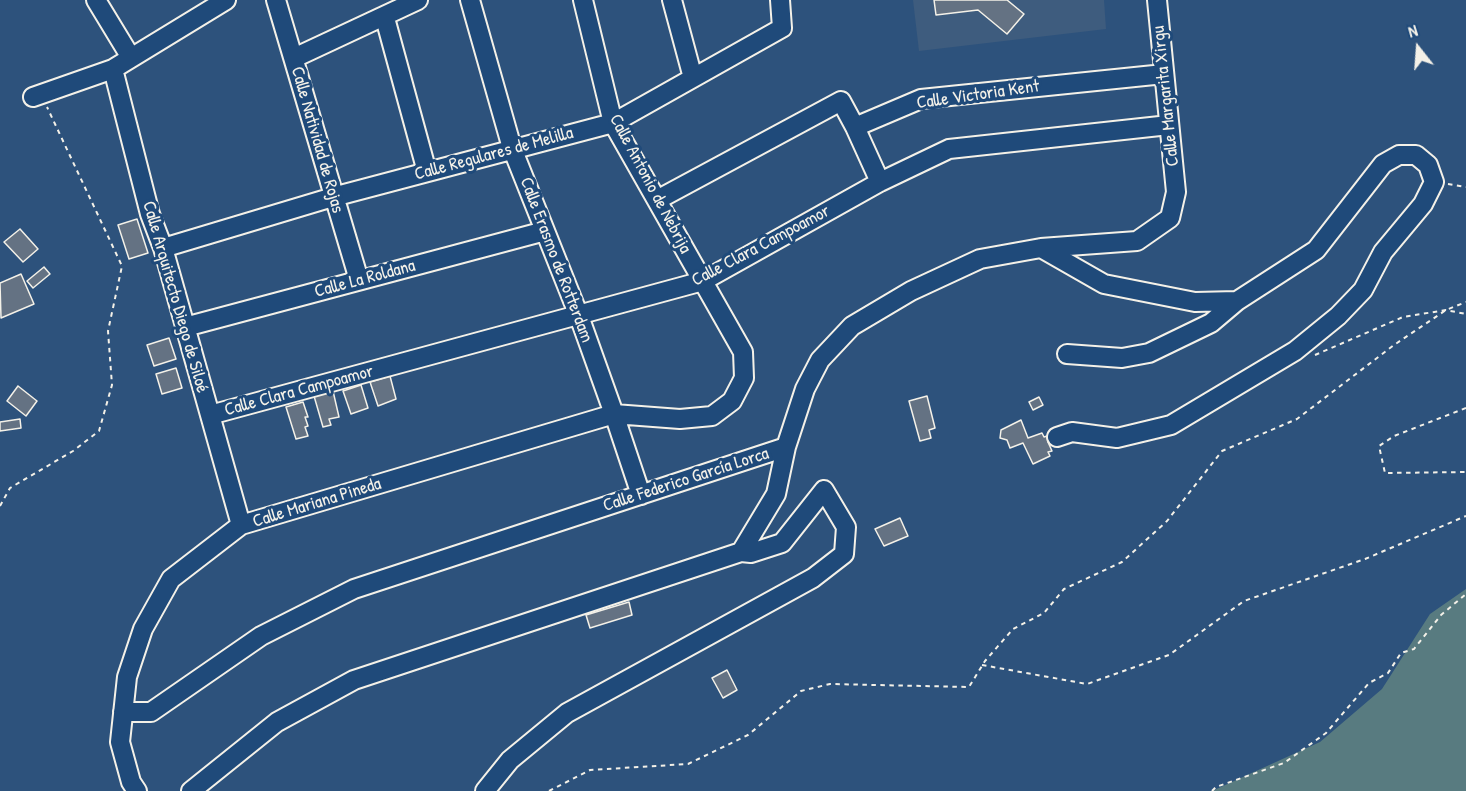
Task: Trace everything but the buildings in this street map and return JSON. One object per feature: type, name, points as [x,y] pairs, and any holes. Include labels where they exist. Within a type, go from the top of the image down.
[{"type":"street","points":[[96,0],[130,56]]},
{"type":"street","points":[[37,95],[113,69],[130,56],[226,0]]},
{"type":"street","name":"Calle Natividad de Rojas","points":[[276,0],[359,280]]},
{"type":"street","points":[[294,58],[385,18],[418,0]]},
{"type":"street","name":"Calle Erasmo de Rotterdam","points":[[470,0],[512,148],[579,316],[614,414]]},
{"type":"street","name":"Calle Antonio de Nebrija","points":[[583,0],[614,123],[743,352],[744,378],[732,401],[712,416],[680,419],[614,414]]},
{"type":"street","points":[[672,0],[693,78]]},
{"type":"street","name":"Calle Regulares de Melilla","points":[[163,248],[427,171],[614,123],[782,28],[780,0]]},
{"type":"street","name":"Calle Margarita Xirgu","points":[[1157,0],[1176,192]]},
{"type":"street","points":[[385,18],[427,171]]},
{"type":"street","name":"Calle Arquitecto Diego de Siloé","points":[[113,69],[150,214],[163,248],[241,525]]},
{"type":"street","name":"Calle Victoria Kent","points":[[855,128],[921,99],[1164,74]]},
{"type":"street","points":[[657,200],[840,101],[880,182]]},
{"type":"street","name":"Calle Clara Campoamor","points":[[210,415],[702,281],[880,182],[949,149],[1169,125]]},
{"type":"street","points":[[1057,437],[1072,432],[1117,438],[1171,425],[1295,351],[1338,316],[1363,290],[1383,252],[1423,204],[1434,182],[1428,165],[1416,156],[1399,155],[1383,164],[1316,250],[1237,301],[1211,324],[1149,353],[1122,358],[1067,354]]},
{"type":"street","name":"Calle Federico García Lorca","points":[[123,712],[151,712],[261,636],[354,589],[786,447],[805,389],[820,360],[852,326],[911,291],[980,259],[1041,248],[1137,241],[1170,218],[1176,192]]},
{"type":"street","name":"Calle La Roldana","points":[[185,327],[544,231]]},
{"type":"street","points":[[1041,248],[1104,284],[1196,302],[1237,301]]},
{"type":"street","points":[[614,414],[641,495]]},
{"type":"street","name":"Calle Mariana Pineda","points":[[136,791],[131,782],[120,742],[126,678],[143,629],[171,579],[241,525],[614,414]]},
{"type":"street","points":[[741,552],[776,494],[786,447]]},
{"type":"street","points":[[191,791],[277,722],[354,680],[741,552],[751,553],[782,543],[824,490],[846,527],[844,554],[813,578],[567,713],[510,760],[485,791]]},
{"type":"path","points":[[0,506],[10,488],[73,451],[99,431],[112,385],[108,331],[122,266],[37,95]]},
{"type":"path","points":[[1434,182],[1466,187]]},
{"type":"path","points":[[549,791],[590,770],[688,764],[748,735],[801,691],[830,684],[969,687],[982,665],[1013,629],[1044,613],[1064,589],[1122,562],[1167,521],[1222,451],[1297,419],[1394,345],[1446,310],[1466,302]]},
{"type":"path","points":[[1295,351],[1305,360],[1403,317],[1446,310],[1466,314]]},
{"type":"path","points":[[1466,408],[1394,436],[1379,446],[1385,472],[1466,472]]},
{"type":"path","points":[[982,665],[1087,684],[1169,655],[1244,601],[1365,559],[1466,516]]},
{"type":"path","points":[[1212,791],[1216,787],[1284,763],[1326,733],[1370,683],[1388,673],[1401,653],[1414,649],[1441,615],[1466,594]]},
{"type":"shaded area","points":[[913,0],[1104,0],[1106,29],[919,51]]},
{"type":"green space","points":[[1466,589],[1466,791],[1212,791],[1320,742],[1382,689],[1430,614]]}]
